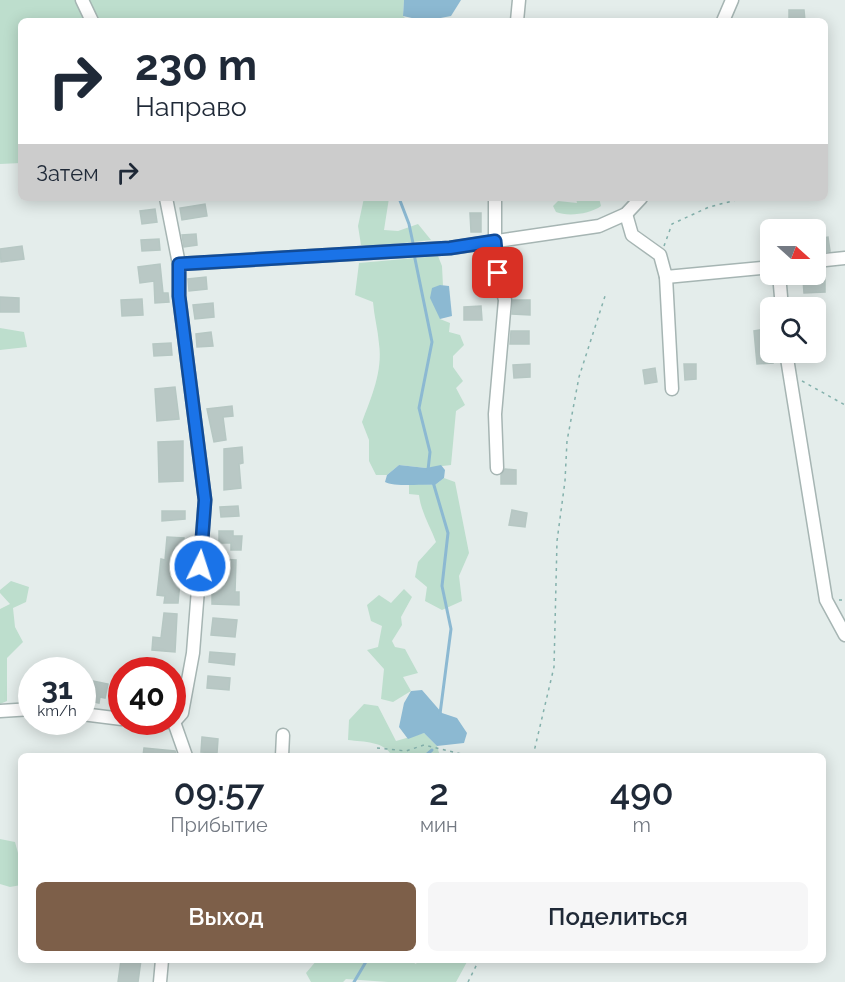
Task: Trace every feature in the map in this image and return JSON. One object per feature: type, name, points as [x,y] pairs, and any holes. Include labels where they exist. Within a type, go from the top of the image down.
[{"type":"street","points":[[82,0],[91,18]]},
{"type":"street","points":[[517,18],[519,0]]},
{"type":"street","points":[[724,18],[732,0]]},
{"type":"street","points":[[167,201],[179,264],[179,296],[205,500],[193,653],[186,691]]},
{"type":"street","points":[[495,201],[498,273],[505,300],[495,414],[497,468]]},
{"type":"street","points":[[179,264],[450,248],[599,226],[626,214],[638,201]]},
{"type":"street","points":[[626,214],[632,235],[660,255],[666,277],[672,390]]},
{"type":"street","points":[[826,260],[845,258]]},
{"type":"street","points":[[666,277],[760,268]]},
{"type":"street","points":[[788,363],[826,600],[845,635]]},
{"type":"street","points":[[0,711],[18,710]]},
{"type":"street","points":[[179,735],[185,753]]},
{"type":"street","points":[[282,753],[283,735]]},
{"type":"street","points":[[160,982],[162,963]]},
{"type":"path","points":[[660,255],[672,224],[709,207],[732,201]]},
{"type":"path","points":[[533,753],[554,667],[556,541],[565,481],[567,441],[579,377],[606,293]]},
{"type":"path","points":[[791,375],[845,405]]},
{"type":"path","points":[[377,748],[406,751],[424,745],[457,753]]},
{"type":"path","points":[[468,982],[478,963]]},
{"type":"green space","points":[[0,0],[404,0],[403,16],[405,18],[18,18],[18,163],[0,164]]},
{"type":"green space","points":[[363,201],[389,201],[384,230],[398,231],[418,224],[431,240],[376,246],[361,245],[358,226]]},
{"type":"green space","points":[[558,201],[577,203],[577,201],[600,201],[601,206],[579,214],[567,214],[556,212],[553,206]]},
{"type":"green space","points":[[438,256],[442,266],[443,286],[440,285],[440,319],[450,323],[449,332],[460,335],[464,345],[453,356],[453,367],[463,381],[456,388],[465,405],[456,411],[451,465],[426,468],[399,465],[387,475],[376,475],[369,461],[369,440],[362,422],[378,374],[380,354],[373,302],[355,295],[359,263]]},
{"type":"green space","points":[[0,328],[24,332],[27,347],[0,350]]},
{"type":"green space","points":[[444,478],[455,482],[469,553],[459,576],[462,601],[442,610],[425,601],[427,587],[415,577],[418,562],[436,542],[419,495],[409,494],[409,483],[435,485]]},
{"type":"green space","points":[[11,581],[29,587],[26,602],[13,608],[15,627],[23,642],[7,658],[7,701],[0,704],[0,609],[10,604],[0,590]]},
{"type":"green space","points":[[404,589],[412,597],[401,617],[402,625],[392,641],[395,647],[405,649],[418,673],[403,677],[411,691],[393,702],[381,699],[384,669],[367,650],[378,647],[382,626],[371,621],[367,605],[379,595],[391,603]]},
{"type":"green space","points":[[364,704],[378,706],[396,741],[424,733],[437,746],[439,753],[390,753],[379,745],[348,740],[349,720]]},
{"type":"green space","points":[[0,839],[15,842],[18,853],[18,886],[10,887],[0,884]]},
{"type":"green space","points":[[314,963],[466,963],[456,982],[388,982],[346,979],[343,982],[311,982],[306,973]]},
{"type":"water","points":[[404,0],[461,0],[451,16],[412,18],[403,16]]},
{"type":"water","points":[[440,285],[449,286],[452,316],[440,319],[430,298],[432,288]]},
{"type":"water","points":[[399,465],[426,468],[441,465],[445,470],[444,478],[435,485],[401,485],[385,482],[387,475]]},
{"type":"water","points":[[422,690],[442,713],[457,718],[467,733],[464,743],[437,746],[424,733],[408,739],[399,727],[404,703],[411,691]]},
{"type":"building","points":[[789,10],[804,10],[805,18],[789,18]]},
{"type":"building","points":[[205,204],[207,216],[182,220],[180,208]]},
{"type":"building","points":[[155,209],[157,222],[142,224],[140,211]]},
{"type":"building","points":[[470,213],[481,213],[481,232],[471,232]]},
{"type":"building","points":[[196,234],[197,245],[184,247],[182,235]]},
{"type":"building","points":[[826,237],[828,237],[830,251],[826,252]]},
{"type":"building","points":[[159,239],[160,250],[142,251],[141,240]]},
{"type":"building","points":[[22,246],[24,259],[1,262],[0,249]]},
{"type":"building","points":[[519,258],[522,277],[513,279],[510,259]]},
{"type":"building","points":[[160,264],[163,293],[168,293],[169,302],[155,303],[154,281],[140,283],[138,267]]},
{"type":"building","points":[[206,277],[207,289],[189,291],[188,279]]},
{"type":"building","points":[[803,285],[825,285],[825,292],[804,293]]},
{"type":"building","points":[[0,297],[19,298],[19,312],[0,312]]},
{"type":"building","points":[[142,299],[143,315],[122,316],[121,300]]},
{"type":"building","points":[[513,300],[530,300],[530,315],[512,314]]},
{"type":"building","points":[[213,303],[214,317],[195,319],[193,305]]},
{"type":"building","points":[[481,306],[482,320],[464,320],[464,307]]},
{"type":"building","points":[[760,330],[760,363],[773,363],[757,364],[754,331]]},
{"type":"building","points":[[511,331],[529,331],[529,344],[510,344]]},
{"type":"building","points":[[211,332],[213,346],[197,347],[196,334]]},
{"type":"building","points":[[171,343],[172,355],[154,356],[153,344]]},
{"type":"building","points":[[530,364],[530,377],[514,378],[513,365]]},
{"type":"building","points":[[684,364],[696,364],[696,379],[685,380]]},
{"type":"building","points":[[655,368],[657,382],[645,384],[643,370]]},
{"type":"building","points":[[175,387],[179,419],[157,421],[155,389]]},
{"type":"building","points":[[232,406],[233,416],[223,417],[226,440],[214,442],[207,409]]},
{"type":"building","points":[[183,441],[183,481],[159,482],[158,442]]},
{"type":"building","points":[[242,447],[243,463],[239,464],[241,488],[224,490],[224,449]]},
{"type":"building","points":[[505,469],[516,470],[516,484],[501,484],[501,475]]},
{"type":"building","points":[[238,506],[239,516],[221,517],[220,507]]},
{"type":"building","points":[[512,510],[527,513],[525,527],[509,525]]},
{"type":"building","points":[[162,511],[185,511],[185,519],[162,521]]},
{"type":"building","points":[[219,531],[233,531],[233,536],[242,536],[241,550],[231,550],[231,543],[219,543]]},
{"type":"building","points":[[167,537],[184,538],[178,603],[164,603],[165,596],[157,595],[161,559],[165,560]]},
{"type":"building","points":[[218,559],[236,560],[235,592],[239,592],[239,605],[212,604],[212,586],[217,586]]},
{"type":"building","points":[[164,613],[177,614],[175,652],[152,650],[153,637],[161,638]]},
{"type":"building","points":[[213,618],[237,620],[235,637],[211,635]]},
{"type":"building","points":[[210,652],[235,654],[234,665],[209,662]]},
{"type":"building","points":[[208,676],[230,678],[229,690],[207,688]]},
{"type":"building","points":[[96,682],[108,684],[105,698],[100,697],[99,703],[96,702]]},
{"type":"building","points":[[202,737],[218,739],[217,753],[201,752]]},
{"type":"building","points":[[144,748],[175,751],[176,753],[143,753]]},
{"type":"building","points":[[121,963],[141,963],[138,982],[118,982]]},
{"type":"waterway","points":[[400,201],[409,224],[414,248]]},
{"type":"waterway","points":[[414,254],[432,342],[419,408],[430,452],[428,470]]},
{"type":"waterway","points":[[433,482],[448,533],[442,586],[451,629],[440,714]]},
{"type":"waterway","points":[[428,753],[432,750]]},
{"type":"waterway","points":[[354,982],[365,963]]},
{"type":"route","points":[[200,566],[205,500],[179,296],[179,264],[450,248],[495,241],[498,273]]}]
